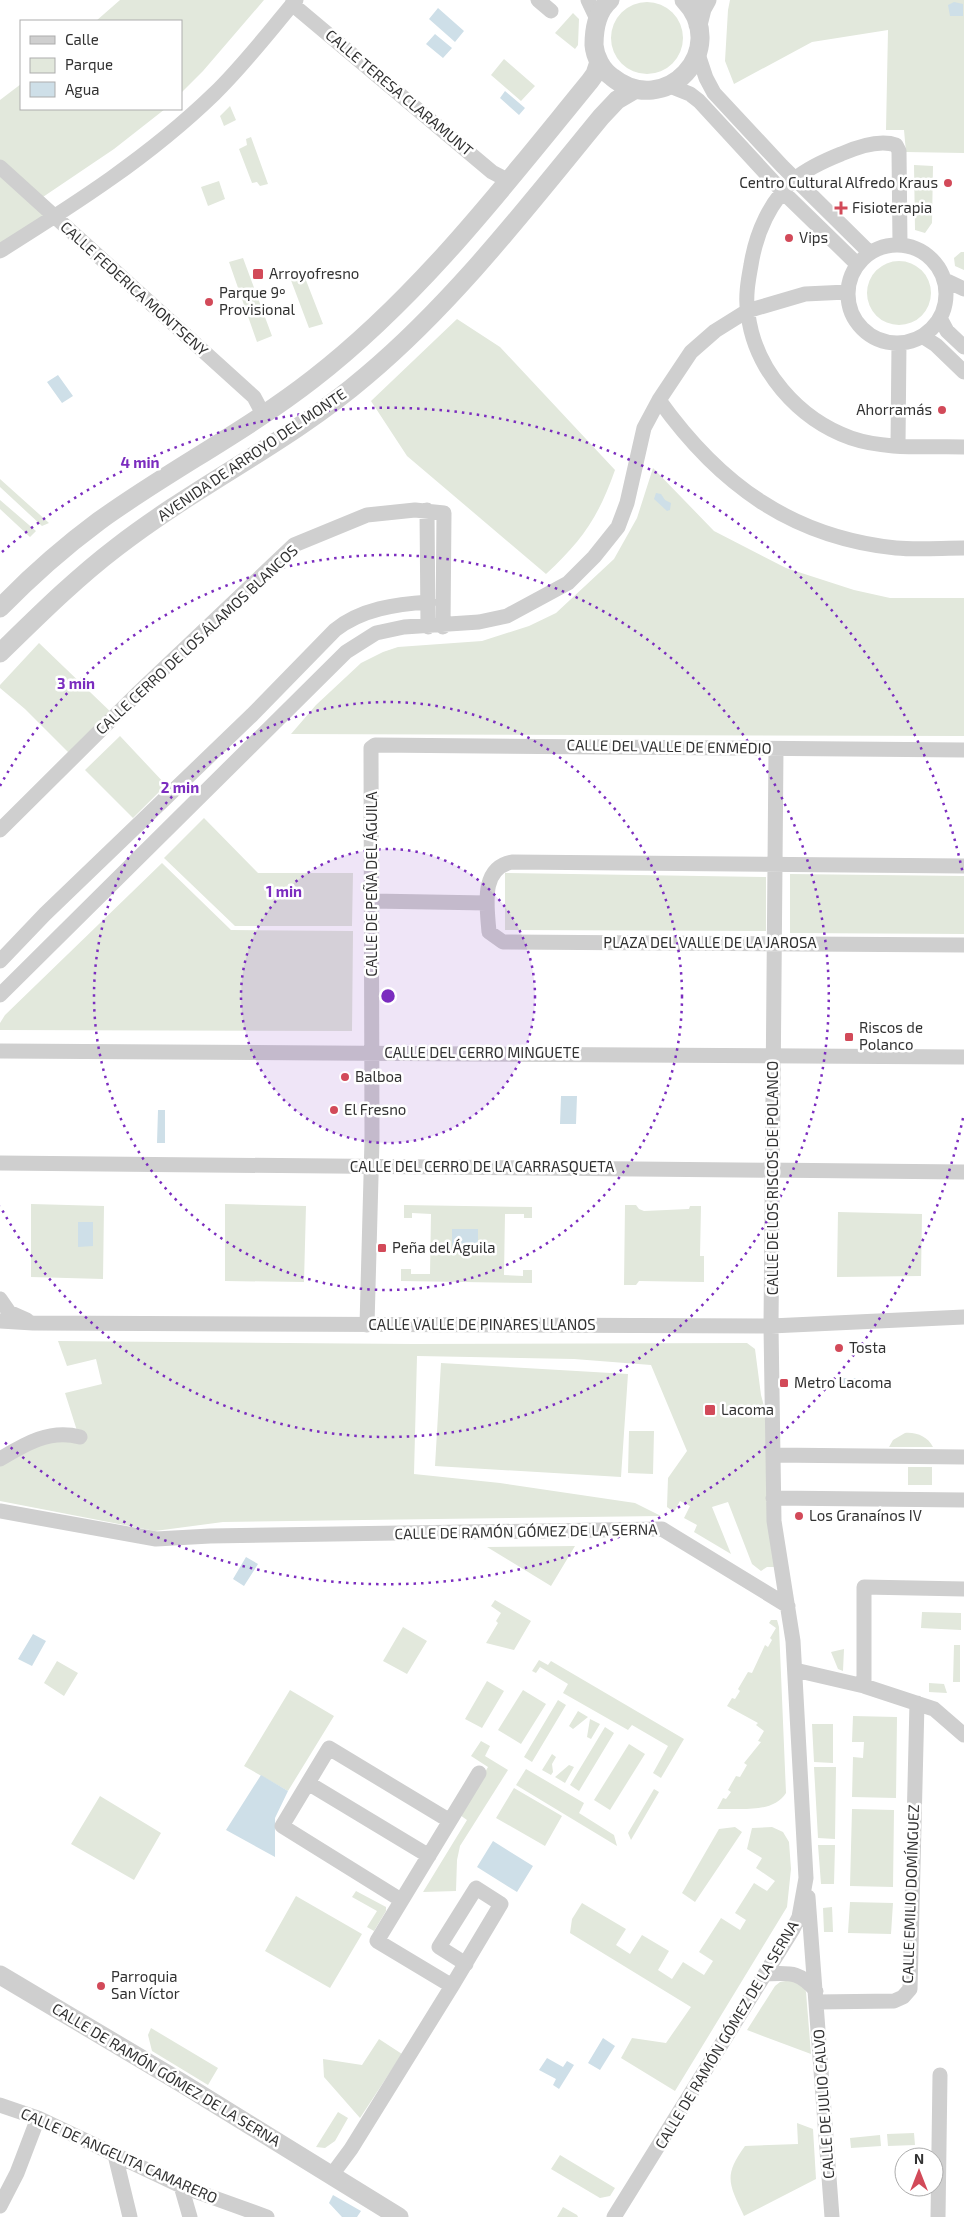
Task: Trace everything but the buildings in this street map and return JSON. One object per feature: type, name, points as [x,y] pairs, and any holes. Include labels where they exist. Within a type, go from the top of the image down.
[{"type":"street","points":[[538,0],[551,11]]},
{"type":"street","points":[[588,0],[597,19],[595,50],[599,62],[614,79],[634,90],[652,91],[670,86],[682,78],[698,54],[700,39],[698,25],[684,0]]},
{"type":"street","points":[[597,19],[610,0]]},
{"type":"street","points":[[698,25],[702,9],[707,0]]},
{"type":"street","points":[[0,251],[133,163],[184,122],[217,91],[294,2]]},
{"type":"street","name":"CALLE TERESA CLARAMUNT","points":[[294,2],[492,172],[507,180]]},
{"type":"street","points":[[698,54],[706,78],[714,93],[795,179],[869,252]]},
{"type":"street","name":"AVENIDA DE ARROYO DEL MONTE","points":[[0,608],[62,550],[101,520],[312,380],[407,295],[507,180],[595,74],[599,62]]},
{"type":"street","points":[[670,86],[690,94],[699,101],[784,192],[857,264]]},
{"type":"street","name":"AVENIDA DE ARROYO DEL MONTE","points":[[0,654],[64,590],[118,546],[312,419],[366,376],[425,321],[492,248],[601,117],[617,100],[634,90]]},
{"type":"street","points":[[900,244],[899,151],[896,145],[889,142],[849,150],[815,166],[795,179],[769,210],[754,245],[748,286],[747,311],[750,324],[764,362],[775,383],[820,424],[852,439],[879,444],[964,447]]},
{"type":"street","name":"CALLE FEDERICA MONTSENY","points":[[0,167],[254,397],[263,414]]},
{"type":"street","points":[[900,244],[915,248],[929,256],[944,280],[945,303],[940,318],[922,336],[899,343],[879,339],[862,329],[853,318],[848,305],[847,292],[848,282],[857,264],[869,252],[879,247],[900,244]]},
{"type":"street","points":[[944,280],[964,289]]},
{"type":"street","points":[[0,995],[346,652],[376,633],[404,627],[435,627],[479,622],[507,616],[568,583],[594,557],[618,527],[627,504],[644,428],[659,400],[691,352],[715,331],[747,311],[805,294],[847,292]]},
{"type":"street","points":[[945,303],[964,298]]},
{"type":"street","points":[[940,318],[947,331],[964,348]]},
{"type":"street","points":[[922,336],[936,344],[964,372]]},
{"type":"street","points":[[898,445],[899,343]]},
{"type":"street","points":[[659,400],[704,453],[744,492],[788,519],[826,535],[896,548],[964,548]]},
{"type":"street","points":[[427,510],[444,513],[435,627],[428,602],[427,510]]},
{"type":"street","name":"CALLE CERRO DE LOS ÁLAMOS BLANCOS","points":[[0,830],[138,694],[294,545],[367,515],[427,510]]},
{"type":"street","points":[[0,961],[45,914],[239,728],[335,630],[346,621],[396,604],[428,602]]},
{"type":"street","name":"CALLE DEL VALLE DE ENMEDIO","points":[[375,745],[573,745],[964,750]]},
{"type":"street","name":"CALLE DE PEÑA DEL ÁGUILA","points":[[367,1325],[372,1053],[372,748],[375,745]]},
{"type":"street","name":"CALLE DE LOS RISCOS DE POLANCO","points":[[776,749],[774,1169],[771,1326],[774,1521],[788,1606]]},
{"type":"street","name":"PLAZA DEL VALLE DE LA JAROSA","points":[[964,866],[512,862],[501,864],[492,871],[489,880],[487,903],[489,932],[502,942],[964,945]]},
{"type":"street","points":[[372,901],[487,903]]},
{"type":"street","name":"CALLE DEL CERRO MINGUETE","points":[[0,1051],[964,1057]]},
{"type":"street","name":"CALLE DEL CERRO DE LA CARRASQUETA","points":[[0,1163],[964,1172]]},
{"type":"street","points":[[0,1299],[9,1312],[33,1323]]},
{"type":"street","name":"CALLE VALLE DE PINARES LLANOS","points":[[0,1321],[33,1323],[771,1326],[964,1317]]},
{"type":"street","points":[[0,1459],[33,1439],[65,1433],[80,1438]]},
{"type":"street","points":[[774,1455],[964,1457]]},
{"type":"street","points":[[774,1498],[964,1500]]},
{"type":"street","name":"CALLE DE RAMÓN GÓMEZ DE LA SERNA","points":[[0,1511],[156,1539],[210,1536],[662,1529],[788,1606],[795,1670],[806,1878],[799,1917],[614,2217]]},
{"type":"street","points":[[864,1686],[864,1588],[964,1589]]},
{"type":"street","points":[[795,1670],[864,1686],[934,1709],[964,1734]]},
{"type":"street","name":"CALLE EMILIO DOMÍNGUEZ","points":[[817,1996],[894,2001],[903,1997],[910,1989],[918,1703]]},
{"type":"street","points":[[401,1900],[282,1826],[329,1748],[450,1821]]},
{"type":"street","points":[[452,1986],[377,1940],[479,1773]]},
{"type":"street","points":[[308,1783],[428,1856]]},
{"type":"street","name":"CALLE DE JULIO CALVO","points":[[806,1878],[817,1996],[832,2217]]},
{"type":"street","points":[[331,2176],[351,2149],[466,1964],[501,1904],[476,1888],[439,1947],[466,1964]]},
{"type":"street","points":[[765,1974],[792,1972],[805,1978],[817,1996]]},
{"type":"street","name":"CALLE DE RAMÓN GÓMEZ DE LA SERNA","points":[[0,1975],[180,2082],[399,2217]]},
{"type":"street","points":[[938,2217],[940,2075]]},
{"type":"street","name":"CALLE DE ANGELITA CAMARERO","points":[[0,2105],[38,2118],[181,2186],[266,2217]]},
{"type":"street","points":[[0,2206],[17,2173],[38,2118]]},
{"type":"street","points":[[115,2155],[130,2217]]},
{"type":"street","points":[[181,2186],[190,2217]]},
{"type":"green space","points":[[120,0],[264,0],[203,71],[182,92],[182,20],[97,20]]},
{"type":"green space","points":[[730,0],[964,0],[964,153],[906,152],[904,130],[886,130],[888,30],[812,42],[734,84],[725,61]]},
{"type":"green space","points":[[647,2],[667,8],[677,18],[683,38],[677,58],[667,68],[647,74],[627,68],[617,58],[611,38],[617,18],[627,8]]},
{"type":"green space","points":[[573,13],[579,19],[578,45],[575,49],[555,33]]},
{"type":"green space","points":[[504,59],[535,86],[521,101],[491,75]]},
{"type":"green space","points":[[20,85],[20,110],[164,110],[114,149],[37,201],[54,217],[0,251],[0,100]]},
{"type":"green space","points":[[230,106],[236,120],[224,126],[220,116]]},
{"type":"green space","points":[[251,137],[268,184],[260,186],[257,182],[252,183],[239,149],[247,145],[246,139]]},
{"type":"green space","points":[[914,165],[933,166],[932,223],[925,233],[915,230]]},
{"type":"green space","points":[[219,181],[225,199],[208,206],[201,187]]},
{"type":"green space","points":[[961,252],[964,252],[964,270],[955,266],[954,258]]},
{"type":"green space","points":[[243,258],[272,336],[257,342],[229,262]]},
{"type":"green space","points":[[899,261],[917,266],[922,270],[926,275],[931,293],[926,311],[922,316],[917,320],[899,325],[881,320],[876,316],[872,311],[867,293],[872,275],[876,270],[881,266]]},
{"type":"green space","points":[[302,270],[323,324],[309,328],[289,275]]},
{"type":"green space","points":[[457,319],[500,347],[615,470],[603,501],[588,527],[570,550],[546,574],[407,456],[371,401]]},
{"type":"green space","points":[[653,468],[714,531],[786,568],[854,590],[890,598],[964,598],[964,736],[291,734],[316,705],[361,663],[383,652],[398,647],[482,641],[529,626],[556,613],[614,559],[637,518]]},
{"type":"green space","points":[[0,479],[49,523],[42,526],[0,487]]},
{"type":"green space","points":[[0,500],[36,531],[30,537],[0,509]]},
{"type":"green space","points":[[39,643],[116,717],[73,757],[25,709],[0,688],[0,685]]},
{"type":"green space","points":[[120,736],[166,785],[133,818],[85,770]]},
{"type":"green space","points":[[204,818],[258,873],[353,873],[352,926],[235,926],[164,858]]},
{"type":"green space","points":[[162,863],[231,930],[353,931],[352,1031],[0,1030],[0,1023],[5,1015]]},
{"type":"green space","points":[[505,873],[766,877],[766,931],[505,930]]},
{"type":"green space","points":[[790,874],[964,876],[964,934],[790,933]]},
{"type":"green space","points":[[31,1204],[104,1206],[103,1279],[31,1277]]},
{"type":"green space","points":[[225,1204],[306,1206],[304,1282],[225,1281]]},
{"type":"green space","points":[[404,1205],[532,1207],[532,1218],[524,1218],[524,1214],[505,1214],[504,1275],[523,1276],[523,1270],[532,1270],[532,1283],[401,1281],[401,1269],[411,1269],[411,1274],[430,1274],[431,1214],[412,1213],[412,1218],[404,1218]]},
{"type":"green space","points":[[625,1205],[636,1205],[644,1211],[689,1209],[690,1206],[701,1206],[700,1256],[704,1256],[704,1282],[639,1281],[636,1285],[624,1285]]},
{"type":"green space","points":[[838,1212],[922,1214],[921,1276],[837,1277]]},
{"type":"green space","points":[[58,1341],[413,1344],[747,1343],[755,1349],[761,1395],[770,1428],[779,1567],[767,1567],[761,1571],[752,1564],[728,1502],[712,1507],[731,1554],[694,1532],[697,1525],[684,1518],[690,1506],[680,1501],[674,1512],[667,1507],[668,1478],[687,1451],[651,1365],[574,1359],[417,1356],[414,1474],[500,1483],[635,1503],[661,1516],[223,1522],[155,1531],[0,1501],[0,1459],[33,1439],[79,1437],[65,1393],[102,1384],[96,1359],[67,1366]]},
{"type":"green space","points":[[441,1363],[628,1374],[621,1477],[435,1466]]},
{"type":"green space","points":[[629,1431],[654,1431],[653,1474],[628,1473]]},
{"type":"green space","points":[[905,1433],[914,1433],[922,1436],[933,1447],[889,1447],[893,1440]]},
{"type":"green space","points":[[908,1467],[932,1467],[932,1485],[908,1485]]},
{"type":"green space","points":[[575,1546],[551,1586],[487,1547]]},
{"type":"green space","points":[[495,1600],[531,1621],[514,1650],[486,1643],[498,1623],[496,1621],[501,1613],[491,1606]]},
{"type":"green space","points":[[922,1612],[961,1613],[961,1630],[921,1628]]},
{"type":"green space","points":[[771,1620],[777,1620],[779,1627],[786,1793],[780,1800],[764,1807],[755,1809],[717,1809],[723,1798],[726,1799],[731,1792],[728,1790],[736,1776],[740,1777],[747,1765],[744,1763],[761,1742],[758,1741],[764,1731],[756,1725],[758,1723],[727,1706],[740,1691],[738,1689],[748,1672],[752,1673],[765,1645],[768,1647],[772,1640],[770,1638],[776,1628],[769,1623]]},
{"type":"green space","points":[[403,1627],[427,1641],[407,1674],[383,1661]]},
{"type":"green space","points":[[954,1645],[960,1645],[960,1682],[953,1682]]},
{"type":"green space","points":[[844,1649],[843,1671],[838,1669],[831,1652]]},
{"type":"green space","points":[[539,1660],[548,1665],[551,1661],[684,1739],[661,1778],[653,1773],[668,1746],[632,1725],[628,1730],[563,1693],[568,1684],[540,1667],[536,1673],[532,1671]]},
{"type":"green space","points":[[57,1661],[78,1673],[64,1696],[44,1683]]},
{"type":"green space","points":[[487,1681],[504,1691],[482,1728],[465,1719]]},
{"type":"green space","points":[[929,1683],[944,1684],[947,1693],[929,1692]]},
{"type":"green space","points":[[290,1690],[334,1716],[288,1791],[244,1766]]},
{"type":"green space","points":[[523,1690],[546,1704],[521,1744],[498,1730]]},
{"type":"green space","points":[[558,1700],[566,1705],[532,1762],[524,1757]]},
{"type":"green space","points":[[578,1711],[588,1717],[573,1729],[569,1726]]},
{"type":"green space","points":[[853,1716],[897,1717],[896,1798],[852,1797],[853,1757],[863,1758],[864,1742],[852,1742]]},
{"type":"green space","points":[[590,1719],[600,1724],[591,1739],[587,1737]]},
{"type":"green space","points":[[812,1724],[833,1724],[833,1763],[814,1762]]},
{"type":"green space","points":[[605,1727],[614,1733],[579,1791],[570,1785]]},
{"type":"green space","points":[[481,1741],[490,1746],[485,1756],[508,1770],[460,1846],[457,1860],[456,1891],[423,1892],[467,1820],[460,1815],[488,1767],[471,1756]]},
{"type":"green space","points":[[629,1744],[645,1754],[610,1810],[594,1800]]},
{"type":"green space","points":[[552,1754],[556,1757],[552,1764],[553,1772],[551,1775],[542,1770]]},
{"type":"green space","points":[[569,1765],[574,1767],[565,1783],[555,1777]]},
{"type":"green space","points":[[814,1767],[836,1767],[835,1839],[818,1838]]},
{"type":"green space","points":[[526,1769],[584,1803],[579,1813],[614,1835],[617,1846],[516,1785]]},
{"type":"green space","points":[[514,1788],[562,1816],[545,1846],[496,1818]]},
{"type":"green space","points":[[654,1789],[659,1792],[631,1840],[628,1833]]},
{"type":"green space","points":[[100,1796],[161,1833],[134,1880],[71,1844]]},
{"type":"green space","points":[[852,1809],[894,1810],[893,1887],[850,1886]]},
{"type":"green space","points":[[735,1827],[742,1832],[695,1902],[682,1893],[719,1829]]},
{"type":"green space","points":[[772,1827],[783,1832],[789,1842],[791,1869],[787,1907],[675,2091],[621,2058],[632,2038],[666,2043],[691,2007],[570,1933],[572,1919],[582,1903],[626,1929],[616,1945],[630,1954],[642,1935],[669,1951],[658,1970],[672,1979],[683,1962],[704,1975],[713,1961],[699,1952],[721,1918],[740,1930],[746,1920],[735,1913],[754,1883],[767,1891],[775,1881],[756,1868],[762,1858],[747,1849],[752,1828]]},
{"type":"green space","points":[[818,1845],[835,1845],[834,1884],[821,1884]]},
{"type":"green space","points":[[356,1891],[386,1907],[386,1911],[374,1931],[367,1927],[377,1911],[352,1897]]},
{"type":"green space","points":[[296,1896],[362,1934],[330,1988],[265,1951]]},
{"type":"green space","points":[[850,1902],[893,1903],[891,1934],[848,1933]]},
{"type":"green space","points":[[832,1907],[833,1932],[824,1932],[823,1908]]},
{"type":"green space","points":[[792,1980],[804,1987],[806,1992],[811,2054],[747,2030],[775,1986],[780,1982]]},
{"type":"green space","points":[[151,2028],[218,2068],[208,2085],[152,2051],[148,2035]]},
{"type":"green space","points":[[379,2039],[402,2054],[360,2118],[324,2077],[323,2059],[362,2065]]},
{"type":"green space","points":[[338,2112],[348,2118],[335,2141],[325,2148],[316,2147]]},
{"type":"green space","points":[[797,2123],[813,2129],[816,2179],[744,2216],[732,2188],[731,2180],[733,2165],[738,2156],[745,2146],[798,2144]]},
{"type":"green space","points":[[914,2133],[915,2145],[888,2146],[887,2134]]},
{"type":"green space","points":[[880,2135],[881,2146],[851,2148],[850,2138]]},
{"type":"green space","points":[[560,2155],[615,2188],[610,2196],[600,2198],[551,2169]]},
{"type":"green space","points":[[563,2207],[577,2215],[578,2217],[557,2217]]},
{"type":"water","points":[[954,2],[963,4],[963,16],[950,16],[948,5]]},
{"type":"water","points":[[438,8],[464,31],[455,42],[429,19]]},
{"type":"water","points":[[435,34],[452,48],[443,58],[426,44]]},
{"type":"water","points":[[505,91],[525,108],[519,115],[500,98]]},
{"type":"water","points":[[58,375],[73,396],[62,403],[47,382]]},
{"type":"water","points":[[656,493],[661,494],[665,500],[671,503],[670,510],[667,511],[654,499]]},
{"type":"water","points":[[561,1096],[577,1096],[576,1124],[560,1124]]},
{"type":"water","points":[[158,1110],[165,1110],[165,1143],[157,1143]]},
{"type":"water","points":[[78,1222],[93,1222],[93,1246],[78,1247]]},
{"type":"water","points":[[452,1229],[478,1229],[478,1247],[452,1247]]},
{"type":"water","points":[[842,1378],[864,1378],[864,1389],[842,1389]]},
{"type":"water","points":[[246,1557],[258,1564],[244,1586],[233,1579]]},
{"type":"water","points":[[33,1634],[46,1641],[32,1666],[18,1659]]},
{"type":"water","points":[[261,1775],[288,1791],[275,1818],[275,1857],[226,1830]]},
{"type":"water","points":[[493,1841],[533,1866],[517,1892],[477,1867]]},
{"type":"water","points":[[603,2038],[615,2046],[600,2070],[588,2063]]},
{"type":"water","points":[[547,2058],[563,2067],[567,2061],[574,2065],[559,2089],[553,2085],[556,2079],[539,2070]]},
{"type":"water","points":[[333,2195],[361,2211],[357,2217],[342,2217],[329,2203]]},
{"type":"place","name":"Centro Cultural Alfredo Kraus","points":[[948,183]]},
{"type":"place","name":"Fisioterapia","points":[[841,208]]},
{"type":"place","name":"Vips","points":[[789,238]]},
{"type":"place","name":"Arroyofresno","points":[[258,274]]},
{"type":"place","name":"Parque 9º Provisional","points":[[209,302]]},
{"type":"place","name":"Ahorramás","points":[[942,410]]},
{"type":"place","name":"Riscos de Polanco","points":[[849,1037]]},
{"type":"place","name":"Balboa","points":[[345,1077]]},
{"type":"place","name":"El Fresno","points":[[334,1110]]},
{"type":"place","name":"Peña del Águila","points":[[382,1248]]},
{"type":"place","name":"Tosta","points":[[839,1348]]},
{"type":"place","name":"Metro Lacoma","points":[[784,1383]]},
{"type":"place","name":"Lacoma","points":[[710,1410]]},
{"type":"place","name":"Los Granaínos IV","points":[[799,1516]]},
{"type":"place","name":"Parroquia San Víctor","points":[[101,1986]]}]
